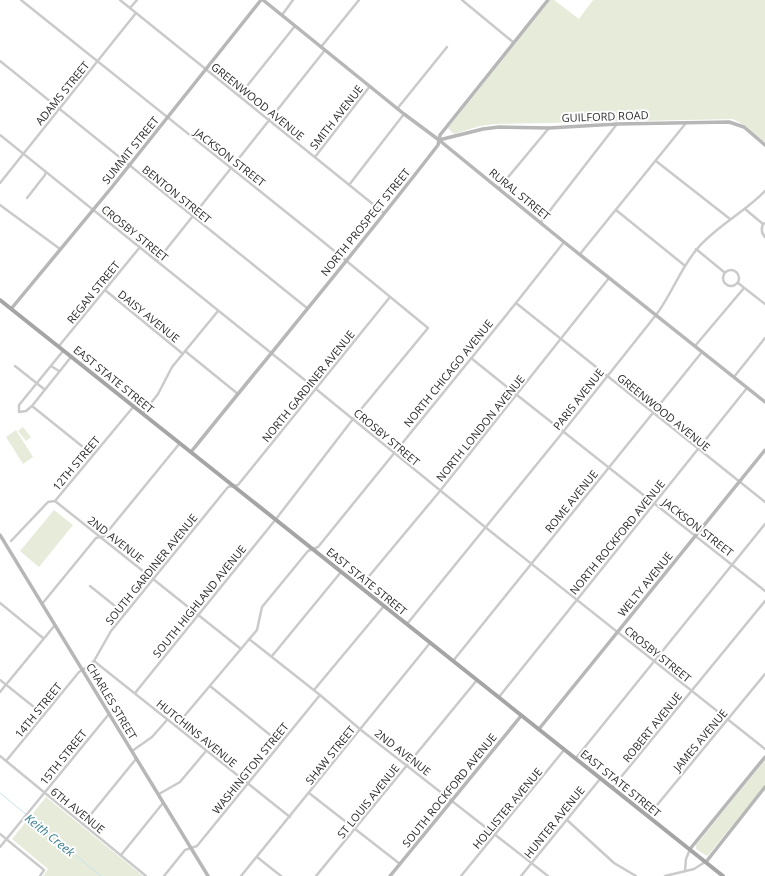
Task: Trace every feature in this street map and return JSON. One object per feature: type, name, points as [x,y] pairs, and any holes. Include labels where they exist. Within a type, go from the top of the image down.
[{"type":"main road","name":"EAST STATE STREET","points":[[0,300],[180,444],[236,486],[312,549],[723,876]]},
{"type":"street","name":"JACKSON STREET","points":[[21,0],[428,328]]},
{"type":"street","name":"GREENWOOD AVENUE","points":[[120,0],[385,214]]},
{"type":"street","points":[[130,8],[137,0]]},
{"type":"street","name":"RURAL STREET","points":[[262,0],[765,402]]},
{"type":"street","name":"SUMMIT STREET","points":[[11,309],[94,209],[262,0]]},
{"type":"street","points":[[282,15],[293,0]]},
{"type":"street","points":[[321,47],[359,0]]},
{"type":"street","points":[[462,0],[513,42]]},
{"type":"street","name":"NORTH PROSPECT STREET","points":[[191,452],[385,214],[438,145],[440,135],[548,0]]},
{"type":"street","name":"ADAMS STREET","points":[[0,183],[136,13]]},
{"type":"street","points":[[239,96],[295,26]]},
{"type":"street","points":[[397,108],[447,47]]},
{"type":"street","points":[[157,261],[325,50]]},
{"type":"street","name":"BENTON STREET","points":[[0,61],[307,308]]},
{"type":"street","name":"SMITH AVENUE","points":[[315,157],[370,86]]},
{"type":"street","points":[[349,185],[404,114]]},
{"type":"street","name":"GUILFORD ROAD","points":[[439,140],[489,128],[518,126],[549,128],[617,124],[729,122],[736,123],[744,128],[765,145]]},
{"type":"street","points":[[580,254],[686,123]]},
{"type":"street","points":[[540,222],[617,124]]},
{"type":"street","points":[[499,188],[549,128]]},
{"type":"street","name":"CROSBY STREET","points":[[0,135],[272,353],[440,491],[532,563],[691,692],[765,749]]},
{"type":"street","points":[[656,160],[730,219]]},
{"type":"street","points":[[27,198],[46,172]]},
{"type":"street","name":"PARIS AVENUE","points":[[407,624],[656,315],[665,303],[684,265],[696,249],[713,232],[745,209],[765,191]]},
{"type":"street","points":[[0,205],[60,249]]},
{"type":"street","points":[[745,209],[764,224],[762,232],[765,237]]},
{"type":"street","points":[[616,210],[684,265]]},
{"type":"street","name":"NORTH CHICAGO AVENUE","points":[[176,726],[257,630],[262,607],[308,551],[318,547],[564,242]]},
{"type":"street","name":"REGAN STREET","points":[[58,347],[140,247]]},
{"type":"street","points":[[696,249],[724,272]]},
{"type":"street","points":[[724,272],[730,270],[736,271],[739,276],[738,283]]},
{"type":"street","points":[[724,272],[723,279],[726,285],[732,286],[738,283]]},
{"type":"street","name":"NORTH LONDON AVENUE","points":[[360,587],[440,491],[609,278]]},
{"type":"street","points":[[738,283],[765,304]]},
{"type":"street","points":[[695,346],[744,288]]},
{"type":"street","name":"DAISY AVENUE","points":[[104,290],[183,354]]},
{"type":"street","name":"NORTH GARDINER AVENUE","points":[[236,486],[390,297]]},
{"type":"street","name":"GREENWOOD AVENUE","points":[[516,303],[606,377],[765,502]]},
{"type":"street","points":[[142,414],[158,394],[172,367],[218,311]]},
{"type":"street","name":"SOUTH HIGHLAND AVENUE","points":[[135,693],[276,519],[353,419],[428,328]]},
{"type":"street","points":[[734,377],[765,338]]},
{"type":"street","points":[[64,351],[19,405],[19,412],[26,411],[32,406],[71,357]]},
{"type":"street","points":[[185,351],[238,394]]},
{"type":"street","name":"ROME AVENUE","points":[[453,661],[702,352]]},
{"type":"street","name":"JACKSON STREET","points":[[471,358],[765,591]]},
{"type":"street","points":[[15,366],[44,389]]},
{"type":"street","points":[[51,366],[59,371]]},
{"type":"street","name":"NORTH ROCKFORD AVENUE","points":[[499,697],[747,388]]},
{"type":"street","points":[[32,406],[93,455]]},
{"type":"street","name":"12TH STREET","points":[[11,541],[48,502],[55,502],[134,406]]},
{"type":"street","points":[[42,604],[96,538],[104,536],[180,444]]},
{"type":"street","name":"WELTY AVENUE","points":[[538,729],[765,450]]},
{"type":"street","name":"SOUTH GARDINER AVENUE","points":[[83,670],[94,661],[111,631],[124,614],[228,487],[236,486]]},
{"type":"street","name":"2ND AVENUE","points":[[55,502],[241,649]]},
{"type":"street","points":[[576,758],[765,524]]},
{"type":"street","name":"CHARLES STREET","points":[[0,535],[208,876]]},
{"type":"street","points":[[272,656],[341,572]]},
{"type":"street","points":[[90,586],[124,614]]},
{"type":"street","name":"ROBERT AVENUE","points":[[612,788],[765,602]]},
{"type":"street","points":[[0,603],[43,638]]},
{"type":"street","points":[[314,690],[384,606]]},
{"type":"street","points":[[0,692],[55,625]]},
{"type":"street","name":"2ND AVENUE","points":[[250,639],[320,694],[361,730],[548,876]]},
{"type":"street","name":"SHAW STREET","points":[[241,876],[431,643]]},
{"type":"street","name":"HUTCHINS AVENUE","points":[[94,661],[290,817]]},
{"type":"street","name":"14TH STREET","points":[[6,761],[79,672],[83,670]]},
{"type":"street","name":"JAMES AVENUE","points":[[648,817],[765,674]]},
{"type":"street","points":[[0,680],[44,715]]},
{"type":"street","name":"ST LOUIS AVENUE","points":[[316,876],[477,680]]},
{"type":"street","points":[[210,686],[280,743]]},
{"type":"street","name":"WASHINGTON STREET","points":[[164,876],[185,850],[197,846],[320,694]]},
{"type":"street","name":"15TH STREET","points":[[0,847],[109,714]]},
{"type":"street","name":"SOUTH ROCKFORD AVENUE","points":[[390,876],[521,716]]},
{"type":"street","points":[[132,751],[152,736],[167,720]]},
{"type":"street","name":"HOLLISTER AVENUE","points":[[461,876],[564,750]]},
{"type":"street","points":[[159,794],[184,778],[206,751]]},
{"type":"street","name":"6TH AVENUE","points":[[0,756],[146,876]]},
{"type":"street","points":[[685,871],[686,859],[690,849],[765,757]]},
{"type":"street","points":[[83,824],[136,758]]},
{"type":"street","name":"HUNTER AVENUE","points":[[521,876],[600,779]]},
{"type":"street","points":[[665,876],[700,867],[706,862],[765,787]]},
{"type":"street","points":[[309,793],[400,864]]},
{"type":"street","points":[[121,855],[164,803]]},
{"type":"street","points":[[566,820],[614,863],[636,876]]},
{"type":"street","points":[[0,834],[44,870],[40,876]]},
{"type":"street","points":[[257,857],[281,876]]},
{"type":"green space","points":[[550,0],[554,0],[579,19],[593,0],[765,0],[765,142],[744,125],[733,119],[495,124],[480,126],[454,134],[448,128]]},
{"type":"green space","points":[[105,203],[115,211],[110,216],[101,208]]},
{"type":"green space","points":[[23,427],[31,437],[26,441],[18,431]]},
{"type":"green space","points":[[16,430],[33,457],[23,464],[6,437]]},
{"type":"green space","points":[[54,510],[73,525],[39,567],[20,551]]},
{"type":"green space","points":[[765,760],[765,785],[707,856],[696,849],[696,845]]},
{"type":"green space","points":[[46,797],[143,876],[43,876],[48,869],[12,839]]},
{"type":"waterway","name":"Keith Creek","points":[[0,793],[101,876]]}]
